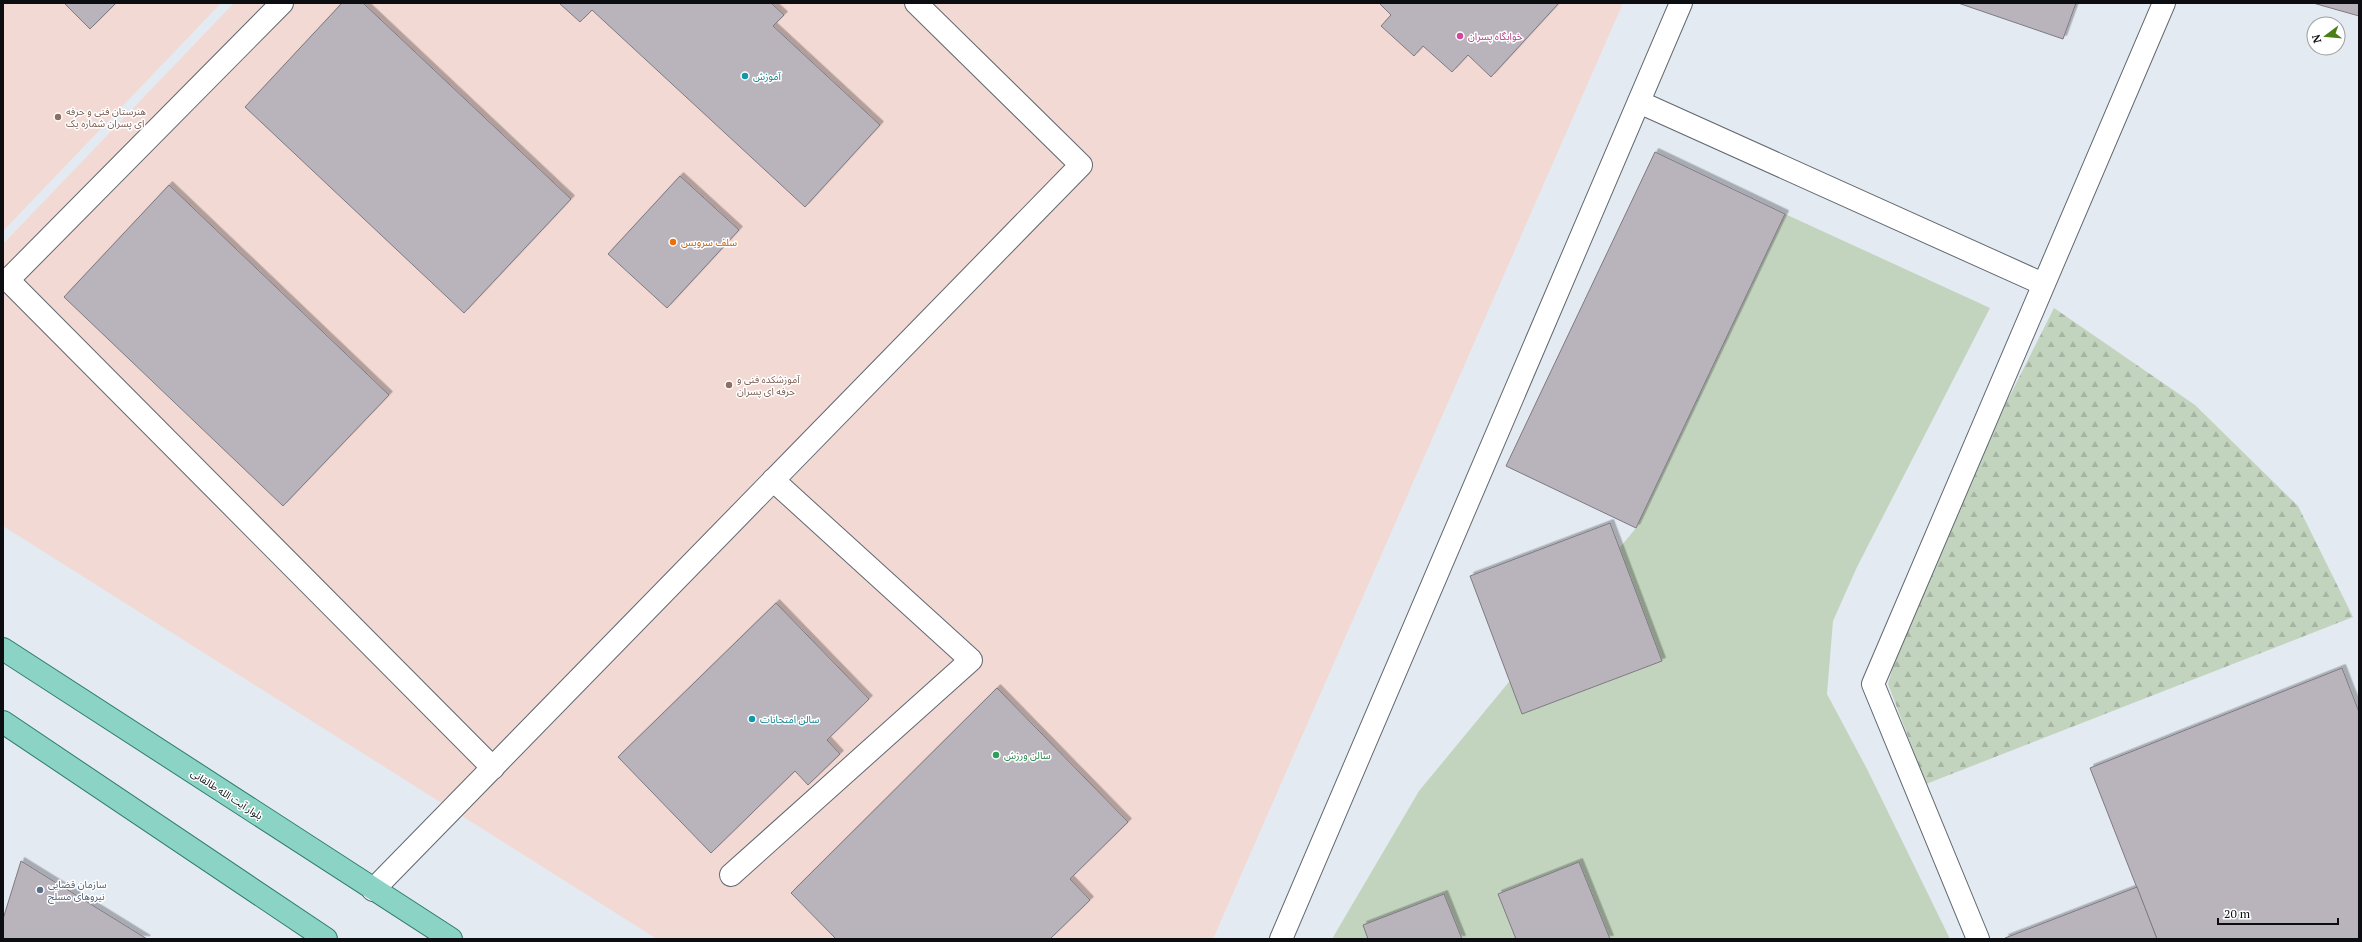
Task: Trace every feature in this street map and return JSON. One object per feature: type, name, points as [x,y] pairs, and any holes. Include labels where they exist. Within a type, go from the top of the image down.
[{"type":"main road","name":"بلوار آیت الله طالقانی","points":[[3,649],[451,939]]},
{"type":"main road","points":[[3,722],[326,939]]},
{"type":"street","points":[[282,3],[8,280],[493,768]]},
{"type":"street","points":[[374,890],[1081,165],[916,3]]},
{"type":"street","points":[[1282,939],[1681,3]]},
{"type":"street","points":[[1978,939],[1873,684],[2164,3]]},
{"type":"street","points":[[1639,102],[2043,284]]},
{"type":"street","points":[[731,875],[971,660],[773,480]]},
{"type":"street","points":[[3,660],[68,691]]},
{"type":"shaded area","name":"هنرستان فنی و حرفه ای پسران شماره یک","points":[[3,3],[221,3],[3,231]]},
{"type":"shaded area","name":"آموزشکده فنی و حرفه ای پسران","points":[[234,3],[1623,3],[1213,939],[657,939],[3,526],[3,244]]},
{"type":"green space","points":[[1785,214],[1990,308],[1857,567],[1833,621],[1827,694],[1867,769],[1950,939],[1332,939],[1419,791],[1636,528]]},
{"type":"green space","points":[[2054,308],[2195,405],[2298,506],[2353,617],[1926,784],[1888,684],[1922,570]]},
{"type":"building","points":[[64,3],[116,3],[90,29]]},
{"type":"building","points":[[342,3],[363,3],[571,199],[464,313],[245,107]]},
{"type":"building","name":"آموزش","points":[[559,3],[771,3],[784,15],[773,26],[880,125],[805,207],[592,10],[580,22]]},
{"type":"building","name":"خوابگاه پسران","points":[[1379,3],[1559,3],[1491,77],[1468,55],[1452,72],[1423,46],[1414,56],[1381,26],[1391,15]]},
{"type":"building","points":[[1958,3],[2076,3],[2063,39]]},
{"type":"building","points":[[2313,3],[2359,3],[2359,16]]},
{"type":"building","points":[[1655,152],[1785,214],[1636,528],[1506,466]]},
{"type":"building","name":"سلف سرویس","points":[[680,176],[739,230],[667,308],[608,254]]},
{"type":"building","points":[[169,185],[389,395],[283,506],[64,297]]},
{"type":"building","points":[[1610,523],[1662,661],[1522,714],[1470,576]]},
{"type":"building","name":"سالن امتحانات","points":[[776,603],[869,699],[827,740],[840,754],[808,785],[795,771],[711,853],[618,757]]},
{"type":"building","points":[[2342,668],[2359,712],[2359,939],[2157,939],[2090,768]]},
{"type":"building","name":"سالن ورزش","points":[[997,688],[1128,822],[1070,879],[1090,900],[1050,939],[836,939],[791,893]]},
{"type":"building","name":"سازمان قضایی نیروهای مسلح","points":[[21,861],[147,939],[3,939],[3,919]]},
{"type":"building","points":[[1579,862],[1610,939],[1516,939],[1498,894]]},
{"type":"building","points":[[2137,887],[2157,939],[2005,939],[2005,938]]},
{"type":"building","points":[[1444,894],[1462,939],[1368,939],[1363,925]]},
{"type":"place","name":"خوابگاه پسران","points":[[1460,36]]},
{"type":"place","name":"آموزش","points":[[745,76]]},
{"type":"place","name":"هنرستان فنی و حرفه ای پسران شماره یک","points":[[58,117]]},
{"type":"place","name":"سلف سرویس","points":[[673,242]]},
{"type":"place","name":"آموزشکده فنی و حرفه ای پسران","points":[[729,385]]},
{"type":"place","name":"سالن امتحانات","points":[[752,719]]},
{"type":"place","name":"سالن ورزش","points":[[996,755]]},
{"type":"place","name":"سازمان قضایی نیروهای مسلح","points":[[40,890]]}]
